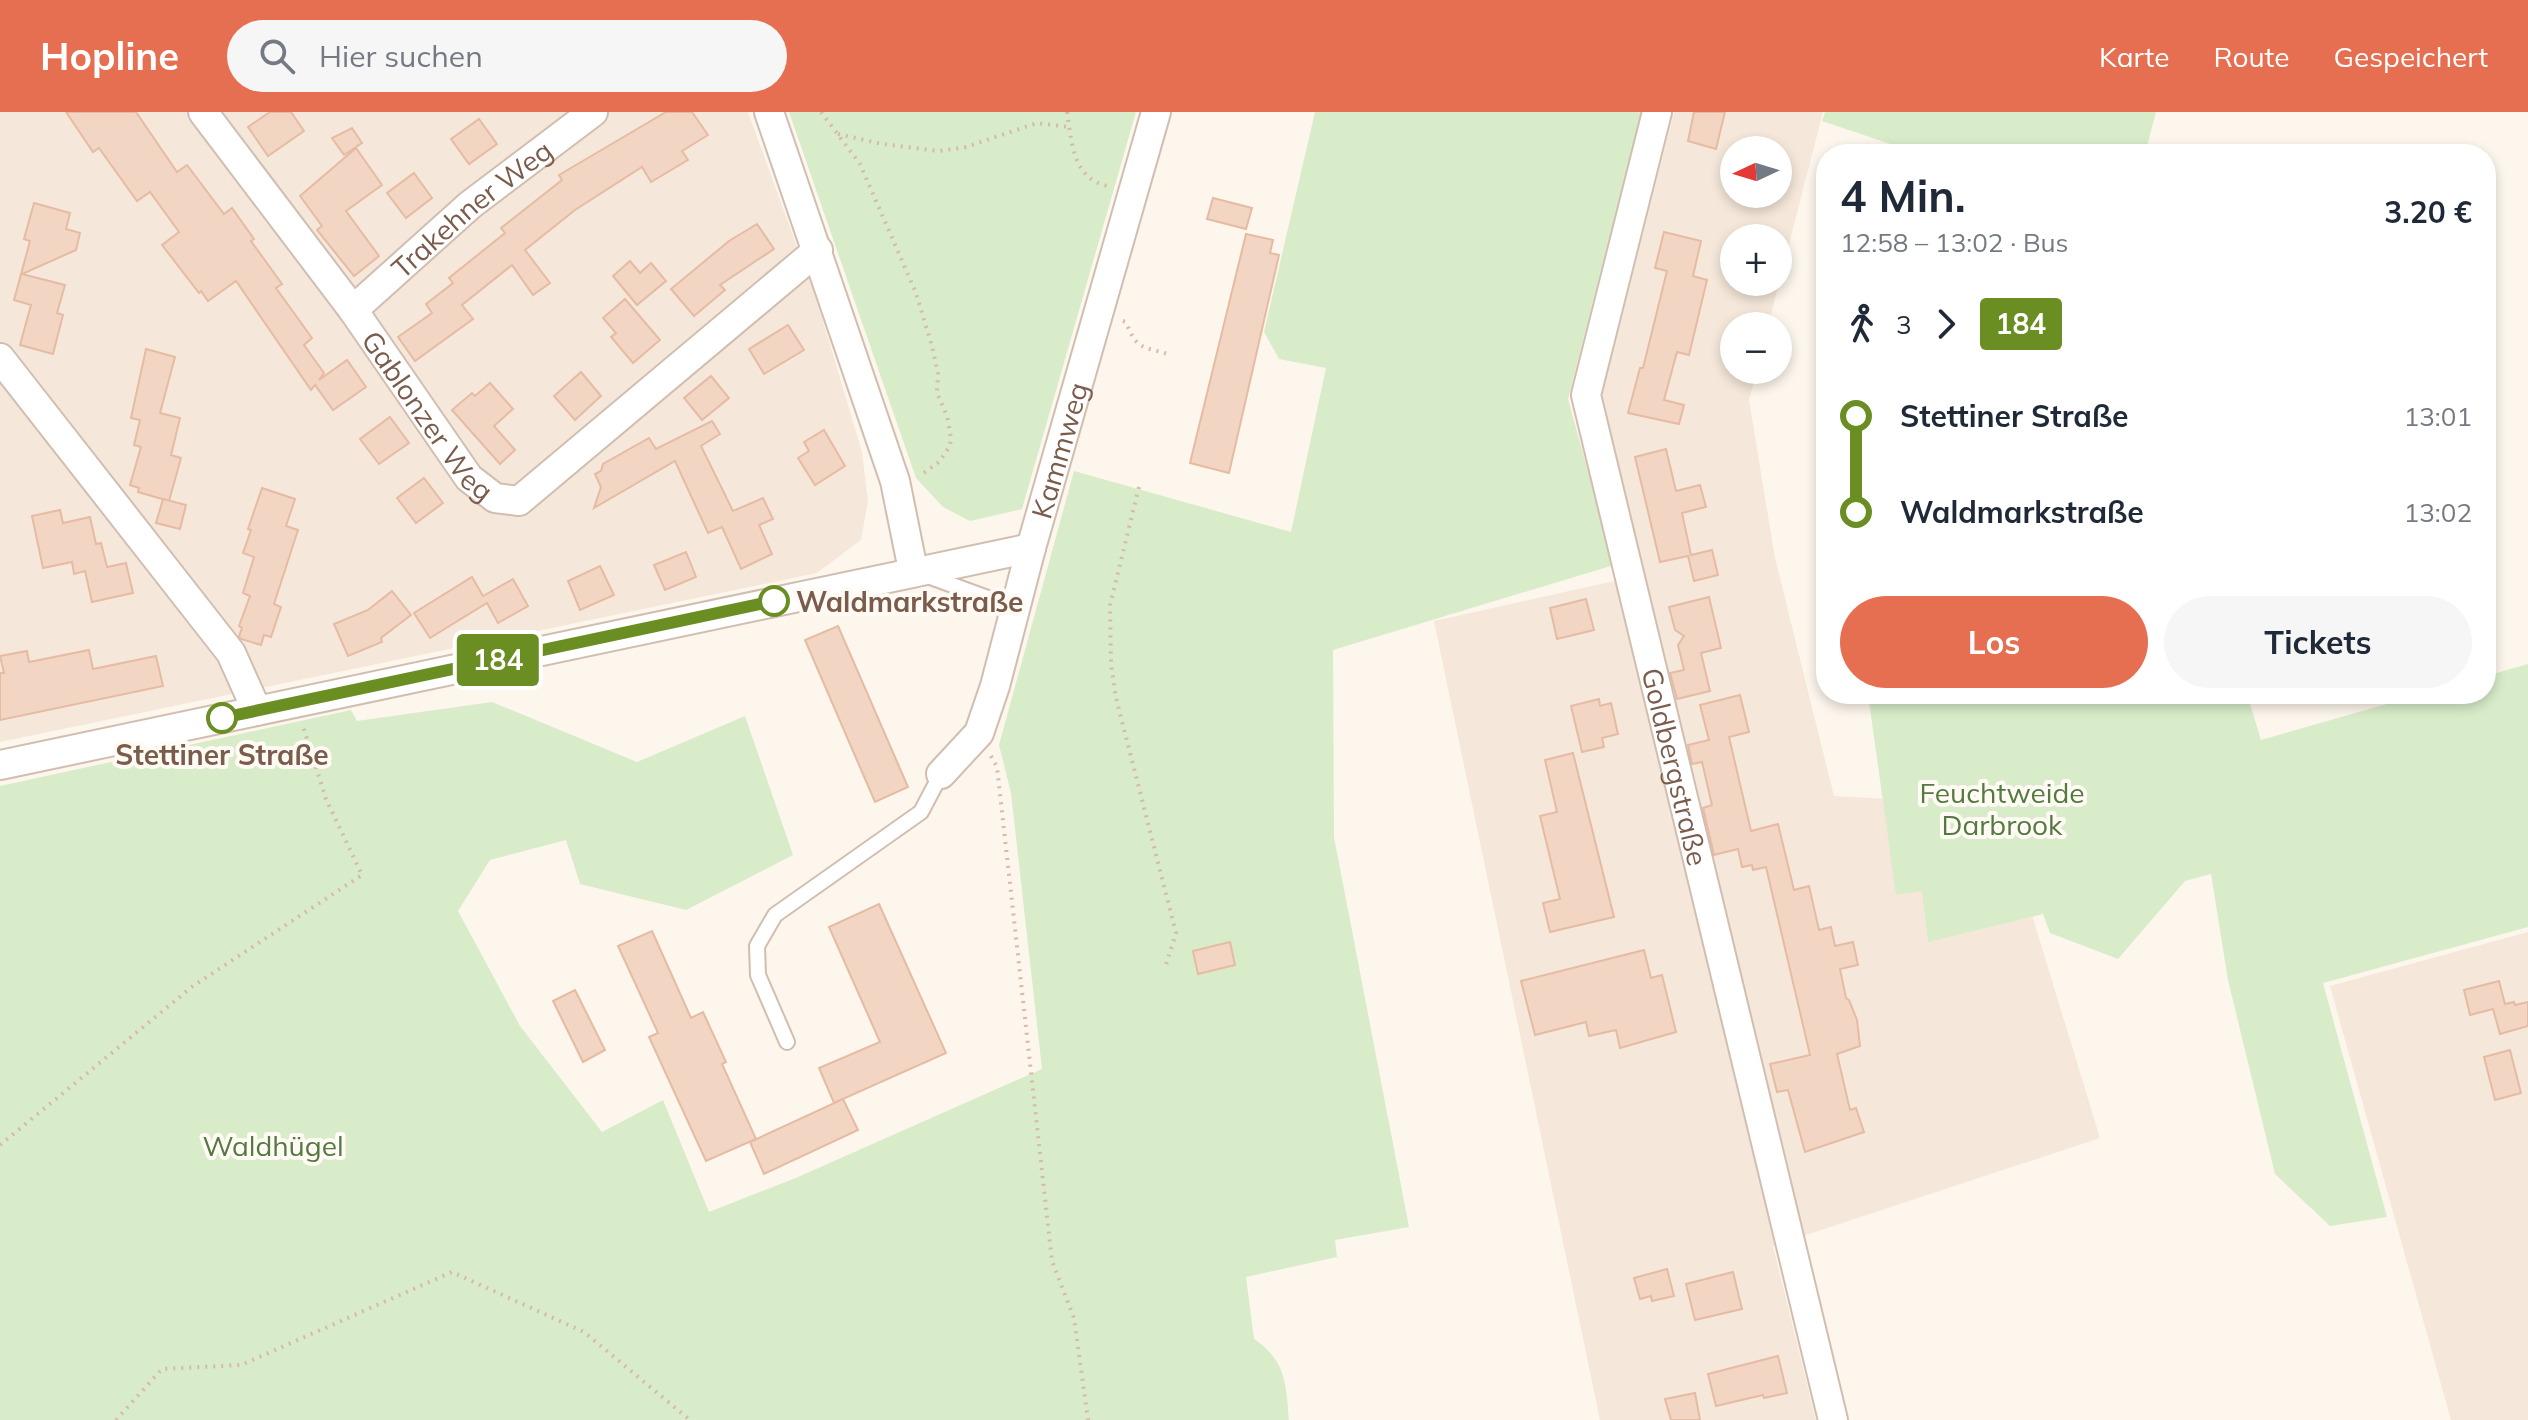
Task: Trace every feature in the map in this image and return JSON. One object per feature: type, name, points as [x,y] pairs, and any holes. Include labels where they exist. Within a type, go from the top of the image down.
[{"type":"street","name":"Gablonzer Weg","points":[[203,112],[353,310],[469,478],[495,498],[519,501],[818,250]]},
{"type":"street","name":"Trakehner Weg","points":[[353,310],[470,205],[593,112]]},
{"type":"street","points":[[769,112],[897,492],[913,570]]},
{"type":"street","name":"Kammweg","points":[[941,774],[979,733],[995,686],[1031,548],[1156,112]]},
{"type":"street","name":"Goldbergstraße","points":[[1657,112],[1586,395],[1833,1420]]},
{"type":"street","points":[[0,358],[13,393],[231,653],[257,711]]},
{"type":"street","points":[[0,765],[913,570],[1031,548]]},
{"type":"lane","points":[[913,570],[1015,608]]},
{"type":"lane","points":[[787,1042],[758,975],[757,946],[775,915],[921,812],[941,774]]},
{"type":"path","points":[[821,112],[860,164],[916,293],[938,374],[937,393],[947,416],[950,446],[939,462],[897,492]]},
{"type":"path","points":[[1067,112],[1082,173],[1094,183],[1133,191]]},
{"type":"path","points":[[835,133],[882,144],[939,151],[966,147],[1037,123],[1069,127]]},
{"type":"path","points":[[1119,319],[1126,322],[1136,344],[1171,355]]},
{"type":"path","points":[[1139,487],[1116,574],[1110,605],[1109,635],[1116,698],[1176,933],[1165,968]]},
{"type":"path","points":[[0,1145],[193,986],[362,875],[326,799],[296,702]]},
{"type":"path","points":[[979,733],[997,767],[1052,1261],[1074,1318],[1088,1420]]},
{"type":"path","points":[[116,1420],[162,1369],[241,1365],[452,1272],[584,1332],[690,1420]]},
{"type":"shaded area","points":[[0,112],[748,112],[818,304],[862,452],[868,501],[861,540],[817,573],[0,742]]},
{"type":"shaded area","points":[[1674,112],[1823,112],[1792,233],[1792,224],[1720,224],[1720,296],[1776,296],[1772,312],[1720,312],[1720,384],[1753,384],[1749,400],[1775,558],[1834,796],[1922,801],[2032,915],[2100,1138],[1773,1246],[1816,1420],[1600,1420],[1434,621],[1641,575],[1602,397]]},
{"type":"shaded area","points":[[2528,932],[2528,1420],[2451,1420],[2330,986]]},
{"type":"green space","points":[[789,112],[1136,112],[1022,509],[970,521],[943,507],[916,478]]},
{"type":"green space","name":"Waldhügel","points":[[1315,112],[1641,112],[1568,399],[1614,565],[1333,650],[1334,837],[1409,1227],[1335,1240],[1337,1257],[1246,1277],[1254,1339],[1273,1356],[1282,1374],[1289,1420],[0,1420],[0,786],[351,710],[357,721],[492,702],[637,762],[745,716],[793,855],[686,910],[580,884],[566,840],[490,860],[458,911],[520,1026],[602,1132],[663,1100],[709,1212],[798,1177],[1042,1069],[1011,793],[999,745],[1074,471],[1291,532],[1326,368],[1279,359],[1264,332]]},
{"type":"green space","points":[[1825,112],[2156,112],[2148,144],[1890,144],[1822,121]]},
{"type":"green space","name":"Feuchtweide Darbrook","points":[[2528,664],[2528,927],[2323,983],[2387,1217],[2330,1226],[2275,1174],[2228,980],[2211,874],[2185,881],[2118,959],[2050,933],[2043,914],[1928,942],[1922,891],[1896,895],[1869,704],[2250,704],[2261,740],[2387,704],[2496,704],[2496,673]]},
{"type":"building","points":[[66,112],[136,112],[177,172],[187,165],[224,214],[232,208],[254,239],[251,241],[282,284],[276,288],[312,338],[304,345],[324,373],[319,380],[347,360],[366,387],[333,410],[315,385],[311,390],[236,281],[208,301],[201,291],[199,293],[162,245],[179,232],[150,192],[137,201],[99,148],[93,152]]},
{"type":"building","points":[[270,112],[291,112],[304,131],[268,156],[248,127]]},
{"type":"building","points":[[666,112],[692,112],[708,135],[682,151],[688,160],[651,182],[642,167],[575,210],[525,250],[550,283],[533,295],[512,265],[462,305],[473,319],[415,361],[398,337],[432,313],[426,304],[453,283],[449,278],[505,233],[501,228],[562,180],[559,175]]},
{"type":"building","points":[[1694,112],[1725,112],[1716,149],[1688,141]]},
{"type":"building","points":[[479,119],[497,144],[469,164],[451,139]]},
{"type":"building","points":[[352,128],[362,143],[344,155],[332,138]]},
{"type":"building","points":[[356,148],[382,185],[346,211],[379,256],[354,276],[317,230],[322,226],[300,196]]},
{"type":"building","points":[[414,173],[432,198],[406,218],[387,193]]},
{"type":"building","points":[[1213,198],[1252,208],[1246,229],[1207,219]]},
{"type":"building","points":[[34,203],[70,213],[66,229],[80,233],[76,250],[22,274],[65,285],[57,313],[63,315],[53,354],[20,345],[31,305],[14,300],[30,241],[24,239]]},
{"type":"building","points":[[757,224],[774,249],[720,285],[725,290],[694,316],[671,289],[729,241]]},
{"type":"building","points":[[1664,232],[1701,241],[1693,276],[1707,280],[1689,355],[1677,352],[1664,400],[1684,405],[1679,424],[1628,413],[1640,368],[1643,368],[1667,271],[1655,268]]},
{"type":"building","points":[[1246,234],[1273,240],[1270,253],[1279,255],[1229,473],[1190,463]]},
{"type":"building","points":[[630,261],[640,273],[651,263],[666,281],[637,305],[613,276]]},
{"type":"building","points":[[625,299],[660,340],[633,363],[611,337],[616,333],[603,318]]},
{"type":"building","points":[[788,325],[804,350],[764,374],[749,349]]},
{"type":"building","points":[[146,349],[175,357],[160,413],[180,418],[171,455],[181,458],[169,501],[138,492],[139,488],[130,485],[141,447],[134,445],[140,420],[131,418]]},
{"type":"building","points":[[581,372],[601,396],[575,420],[554,396]]},
{"type":"building","points":[[711,376],[729,398],[702,420],[684,398]]},
{"type":"building","points":[[490,383],[513,409],[494,426],[515,450],[500,464],[452,410]]},
{"type":"building","points":[[390,417],[409,443],[379,464],[360,439]]},
{"type":"building","points":[[712,421],[720,434],[701,446],[733,511],[763,498],[773,519],[759,525],[772,554],[741,569],[722,527],[708,533],[675,461],[594,508],[601,487],[595,474],[601,471],[603,464],[649,438],[656,449]]},
{"type":"building","points":[[824,430],[845,466],[815,485],[798,458],[809,451],[804,442]]},
{"type":"building","points":[[1666,449],[1676,491],[1700,485],[1706,507],[1682,513],[1691,555],[1712,550],[1718,575],[1694,581],[1688,556],[1660,562],[1635,457]]},
{"type":"building","points":[[424,478],[443,503],[416,523],[397,498]]},
{"type":"building","points":[[262,488],[295,499],[286,526],[298,530],[274,604],[281,607],[271,637],[264,635],[261,645],[241,639],[242,628],[239,626],[250,596],[243,593],[254,557],[243,553]]},
{"type":"building","points":[[163,499],[186,505],[180,529],[156,523]]},
{"type":"building","points":[[60,510],[63,523],[90,517],[96,544],[101,543],[107,567],[126,563],[133,593],[92,602],[85,571],[74,574],[72,562],[43,568],[32,516]]},
{"type":"building","points":[[686,552],[696,577],[665,590],[654,565]]},
{"type":"building","points":[[600,566],[614,595],[580,610],[568,581]]},
{"type":"building","points":[[472,577],[483,596],[513,579],[528,606],[498,623],[487,603],[430,638],[414,613]]},
{"type":"building","points":[[392,591],[411,615],[381,638],[382,642],[348,656],[334,624],[368,610]]},
{"type":"building","points":[[1709,597],[1721,648],[1701,653],[1710,691],[1677,699],[1670,673],[1684,670],[1678,645],[1684,636],[1675,630],[1669,607]]},
{"type":"building","points":[[1586,599],[1594,630],[1557,639],[1550,608]]},
{"type":"building","points":[[838,626],[908,787],[875,802],[805,640]]},
{"type":"building","points":[[89,650],[93,669],[156,656],[163,686],[0,720],[0,673],[4,673],[0,656],[27,651],[29,662]]},
{"type":"building","points":[[1740,695],[1749,732],[1729,737],[1751,831],[1778,824],[1794,890],[1809,886],[1819,930],[1831,927],[1835,946],[1853,942],[1858,965],[1840,969],[1846,998],[1857,1020],[1860,1046],[1837,1054],[1850,1110],[1856,1108],[1864,1132],[1805,1152],[1788,1090],[1777,1092],[1770,1064],[1810,1055],[1766,867],[1753,870],[1752,865],[1742,867],[1738,849],[1714,855],[1703,808],[1712,805],[1702,762],[1692,764],[1688,745],[1709,740],[1700,705]]},
{"type":"building","points":[[1599,699],[1600,706],[1611,703],[1618,734],[1602,738],[1604,747],[1582,752],[1571,706]]},
{"type":"building","points":[[1573,753],[1614,917],[1550,932],[1543,903],[1560,899],[1540,816],[1557,812],[1545,760]]},
{"type":"building","points":[[879,904],[946,1053],[834,1103],[819,1068],[880,1042],[829,927]]},
{"type":"building","points":[[652,931],[691,1018],[703,1012],[726,1062],[722,1064],[756,1139],[706,1161],[649,1037],[658,1033],[618,946]]},
{"type":"building","points":[[1230,942],[1235,965],[1198,974],[1193,951]]},
{"type":"building","points":[[1644,950],[1651,978],[1662,975],[1676,1032],[1620,1048],[1616,1030],[1589,1036],[1586,1022],[1535,1035],[1521,981]]},
{"type":"building","points":[[2499,981],[2505,1004],[2528,1002],[2528,1026],[2500,1034],[2493,1009],[2470,1015],[2464,990]]},
{"type":"building","points":[[575,990],[605,1050],[583,1062],[553,1001]]},
{"type":"building","points":[[2510,1050],[2521,1093],[2495,1100],[2484,1057]]},
{"type":"building","points":[[843,1099],[858,1130],[764,1174],[750,1142]]},
{"type":"building","points":[[1667,1269],[1674,1296],[1652,1301],[1651,1296],[1640,1299],[1634,1278]]},
{"type":"building","points":[[1733,1272],[1742,1309],[1695,1320],[1686,1284]]},
{"type":"building","points":[[1778,1356],[1787,1393],[1716,1406],[1708,1374]]},
{"type":"building","points":[[1695,1393],[1700,1420],[1671,1420],[1665,1399]]},
{"type":"bus line","name":"184","points":[[222,718],[774,601]]},
{"type":"place","name":"Waldmarkstraße","points":[[774,601]]},
{"type":"place","name":"Stettiner Straße","points":[[222,718]]}]
